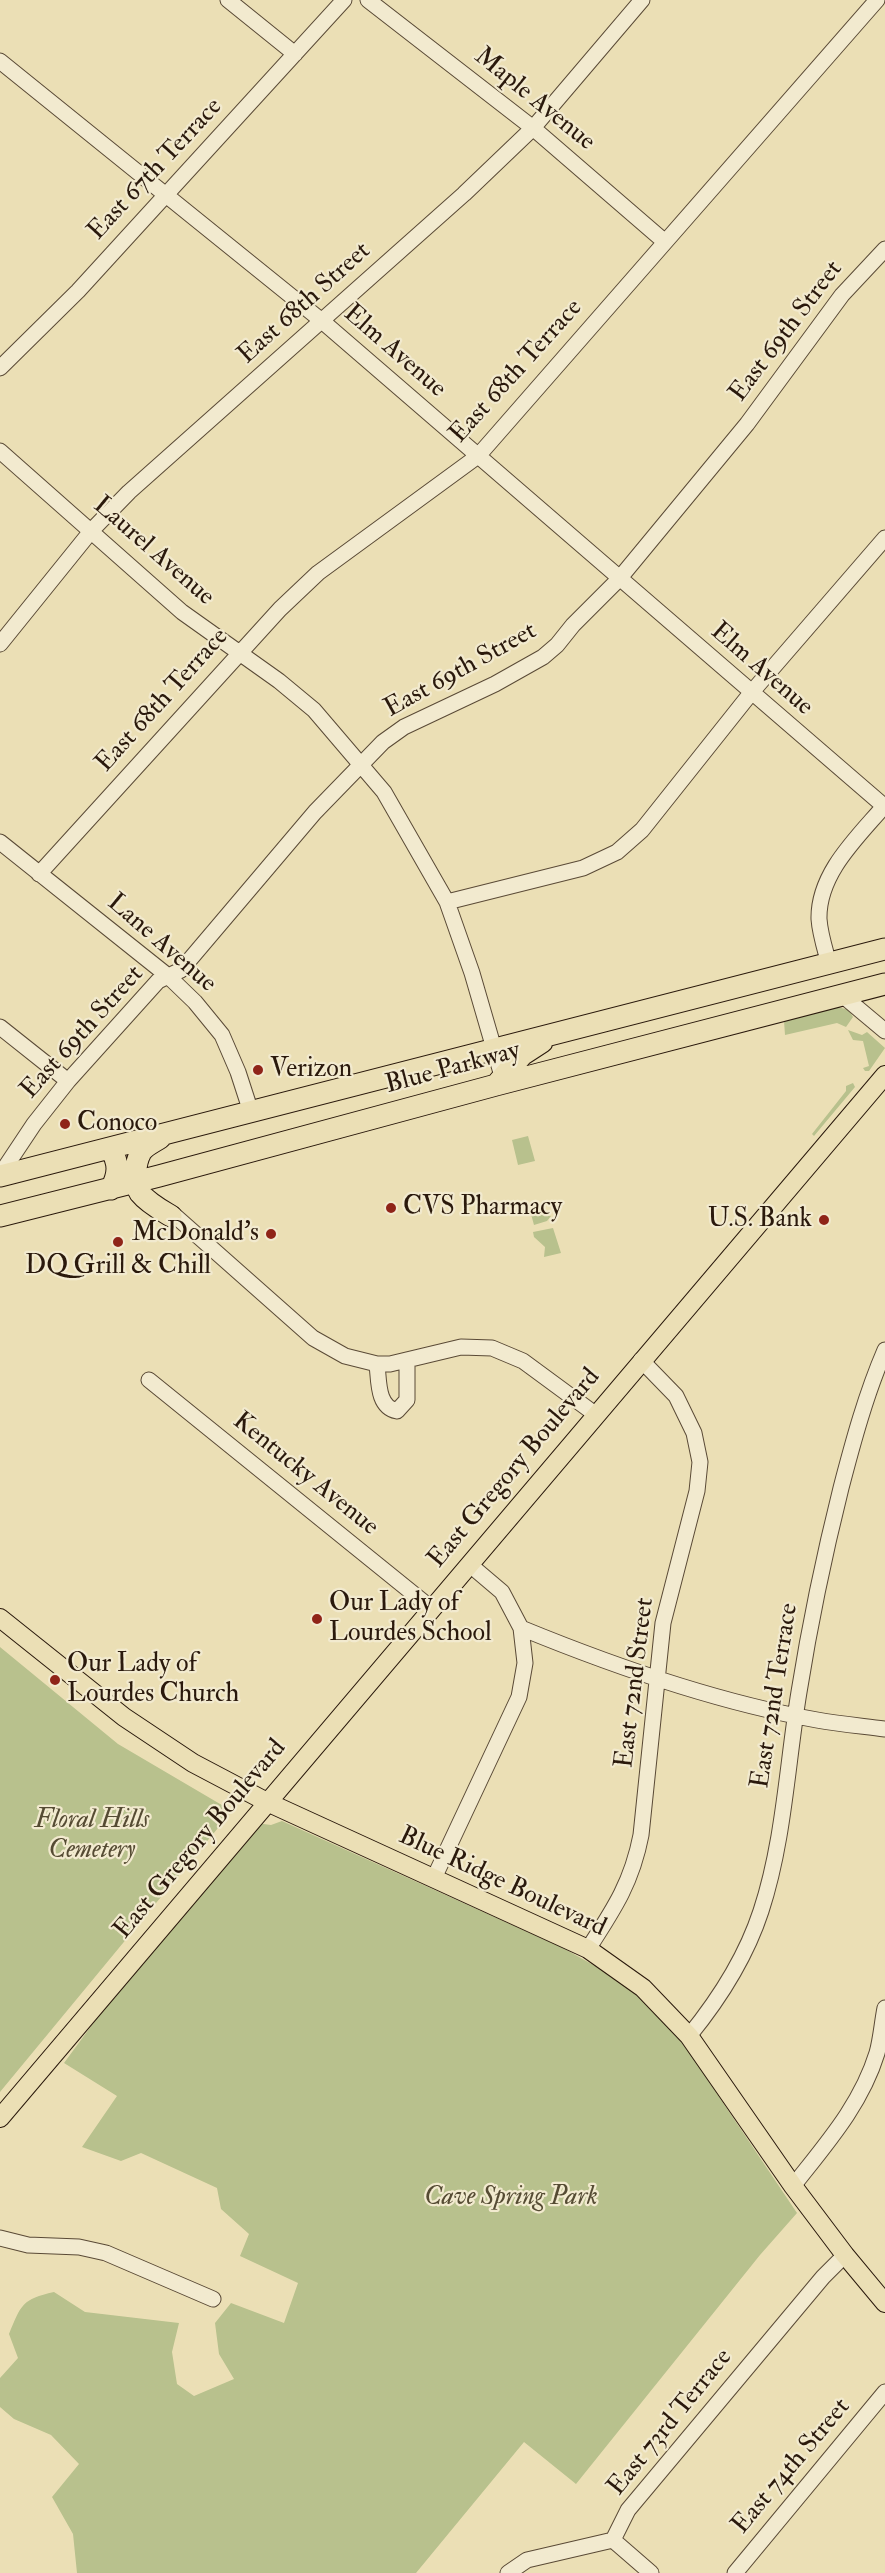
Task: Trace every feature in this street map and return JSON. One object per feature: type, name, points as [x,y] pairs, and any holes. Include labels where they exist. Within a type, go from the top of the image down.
[{"type":"highway","name":"Blue Parkway","points":[[0,1175],[111,1149],[885,949]]},
{"type":"highway","name":"Blue Parkway","points":[[0,1216],[111,1189],[501,1082],[885,984]]},
{"type":"highway","points":[[501,1082],[522,1055],[555,1034]]},
{"type":"highway","points":[[166,1134],[142,1150],[137,1162],[136,1182],[140,1192],[149,1201],[172,1215]]},
{"type":"highway","points":[[111,1149],[118,1165],[117,1177],[111,1189]]},
{"type":"highway","points":[[159,1176],[160,1197],[172,1215]]},
{"type":"main road","name":"East Gregory Boulevard","points":[[0,2118],[885,1075]]},
{"type":"main road","name":"Blue Ridge Boulevard","points":[[0,1618],[124,1717],[193,1763],[267,1802],[588,1949],[643,1988],[689,2036],[793,2186],[845,2255],[885,2302]]},
{"type":"street","points":[[228,0],[295,54]]},
{"type":"street","name":"East 67th Terrace","points":[[0,368],[78,291],[344,0]]},
{"type":"street","name":"Maple Avenue","points":[[368,0],[533,128],[665,242]]},
{"type":"street","name":"East 68th Street","points":[[0,644],[92,530],[129,492],[464,194],[533,128],[642,0]]},
{"type":"street","name":"East 68th Terrace","points":[[39,874],[280,609],[318,573],[478,456],[877,0]]},
{"type":"street","name":"Elm Avenue","points":[[0,61],[322,321],[884,806]]},
{"type":"street","name":"East 69th Street","points":[[0,1175],[34,1124],[68,1081],[158,981],[181,970],[315,812],[360,764],[383,742],[404,727],[495,684],[543,657],[619,579],[747,424],[842,295],[885,249]]},
{"type":"street","name":"Laurel Avenue","points":[[0,451],[182,612],[314,710],[360,764],[398,812],[447,902],[472,974],[501,1082]]},
{"type":"street","points":[[447,902],[583,868],[617,852],[642,830],[751,693],[885,538]]},
{"type":"street","points":[[829,964],[819,918],[824,890],[833,870],[884,806]]},
{"type":"street","name":"Lane Avenue","points":[[0,842],[168,976],[195,1002],[222,1035],[238,1072],[251,1112]]},
{"type":"street","points":[[842,995],[885,1031]]},
{"type":"street","points":[[0,1027],[68,1081]]},
{"type":"street","points":[[172,1215],[313,1338],[345,1356],[377,1364],[390,1364],[461,1347],[492,1348],[523,1361],[595,1414]]},
{"type":"street","name":"East 72nd Terrace","points":[[689,2036],[710,2010],[731,1977],[761,1911],[776,1853],[795,1715],[810,1623],[825,1552],[852,1447],[885,1350]]},
{"type":"street","points":[[377,1364],[385,1404],[397,1411],[403,1408],[407,1400],[407,1360]]},
{"type":"street","name":"East 72nd Street","points":[[588,1949],[622,1897],[636,1861],[659,1679],[663,1623],[697,1491],[700,1462],[694,1433],[676,1396],[641,1360]]},
{"type":"street","name":"Kentucky Avenue","points":[[149,1380],[431,1608]]},
{"type":"street","points":[[434,1878],[519,1697],[525,1663],[521,1628],[502,1592],[469,1564]]},
{"type":"street","points":[[521,1628],[577,1651],[659,1679],[795,1715],[885,1729]]},
{"type":"street","points":[[793,2186],[851,2110],[866,2084],[877,2051],[885,2008]]},
{"type":"street","points":[[0,2238],[28,2245],[79,2247],[106,2253],[213,2299]]},
{"type":"street","name":"East 73rd Terrace","points":[[614,2540],[628,2510],[823,2277],[845,2255]]},
{"type":"street","name":"East 74th Street","points":[[735,2573],[885,2392]]},
{"type":"street","points":[[508,2573],[527,2560],[614,2540],[651,2573]]},
{"type":"green space","points":[[838,1007],[849,1010],[853,1017],[846,1027],[837,1023],[785,1035],[784,1021]]},
{"type":"green space","points":[[848,1030],[862,1035],[867,1032],[885,1048],[869,1071],[863,1068],[869,1066],[863,1041],[853,1040]]},
{"type":"green space","points":[[853,1083],[855,1087],[814,1136],[812,1134],[846,1091],[846,1086]]},
{"type":"green space","points":[[528,1136],[535,1161],[518,1165],[512,1140]]},
{"type":"green space","points":[[529,1207],[542,1207],[545,1215],[551,1216],[547,1221],[534,1225]]},
{"type":"green space","points":[[553,1228],[561,1253],[544,1257],[545,1247],[534,1237],[533,1232]]},
{"type":"green space","name":"Floral Hills Cemetery","points":[[0,1647],[118,1744],[232,1811],[0,2092]]},
{"type":"green space","name":"Cave Spring Park","points":[[282,1821],[563,1948],[604,1971],[644,1998],[681,2040],[797,2213],[760,2255],[576,2484],[524,2442],[416,2573],[77,2573],[73,2534],[52,2497],[79,2464],[51,2435],[14,2419],[0,2407],[0,2378],[18,2358],[9,2334],[20,2310],[35,2297],[54,2292],[85,2312],[179,2323],[172,2352],[177,2384],[194,2396],[234,2379],[219,2354],[215,2323],[231,2303],[284,2323],[298,2283],[240,2256],[249,2234],[221,2209],[217,2188],[141,2153],[121,2161],[82,2147],[117,2096],[64,2063],[114,1995],[256,1823],[271,1825]]},
{"type":"place","name":"Verizon","points":[[258,1070]]},
{"type":"place","name":"Conoco","points":[[65,1124]]},
{"type":"place","name":"CVS Pharmacy","points":[[391,1208]]},
{"type":"place","name":"U.S. Bank","points":[[824,1220]]},
{"type":"place","name":"McDonald's","points":[[271,1234]]},
{"type":"place","name":"DQ Grill & Chill","points":[[118,1242]]},
{"type":"place","name":"Our Lady of Lourdes School","points":[[317,1619]]},
{"type":"place","name":"Our Lady of Lourdes Church","points":[[55,1680]]}]
